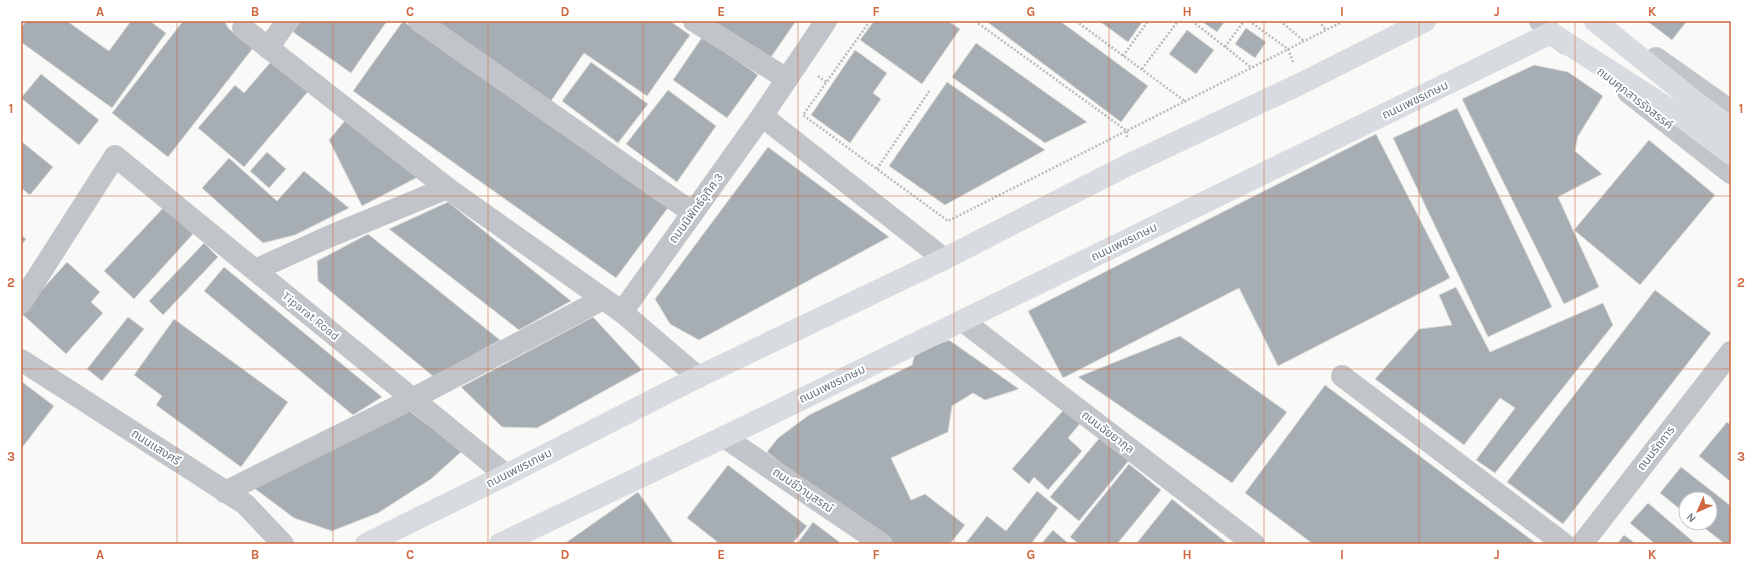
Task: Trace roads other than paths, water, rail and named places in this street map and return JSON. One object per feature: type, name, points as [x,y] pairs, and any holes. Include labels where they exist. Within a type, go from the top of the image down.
[{"type":"main road","name":"ถนนเพชรเกษม","points":[[366,544],[506,475],[698,377],[944,259],[1121,169],[1302,83],[1425,21]]},
{"type":"main road","points":[[1595,21],[1688,109],[1731,154]]},
{"type":"main road","name":"ถนนเพชรเกษม","points":[[514,541],[963,321],[1547,25]]},
{"type":"main road","points":[[1547,25],[1688,109],[1731,128]]},
{"type":"street","points":[[268,48],[287,21]]},
{"type":"street","points":[[419,21],[693,213]]},
{"type":"street","points":[[694,21],[787,79]]},
{"type":"street","name":"ถนนนิพัทธ์อุทิศ 3","points":[[622,312],[762,116],[826,21]]},
{"type":"street","points":[[1603,21],[1731,111]]},
{"type":"street","name":"ถนนศุภสารรังสรรค์","points":[[1547,25],[1731,173]]},
{"type":"street","points":[[243,28],[447,188],[622,312],[698,377]]},
{"type":"street","points":[[762,116],[944,259]]},
{"type":"street","name":"Tiparat Road","points":[[21,303],[115,156],[506,475]]},
{"type":"street","points":[[255,270],[328,237],[447,188]]},
{"type":"street","points":[[225,492],[412,399],[603,299]]},
{"type":"street","name":"ถนนฉัยยากุล","points":[[963,321],[1254,544]]},
{"type":"street","name":"ถนนรัถการ","points":[[1582,544],[1731,352]]},
{"type":"street","name":"ถนนเเสงศรี","points":[[21,360],[245,504],[283,544]]},
{"type":"street","points":[[1342,376],[1564,544]]},
{"type":"street","name":"ถนนชีวานุสรณ์","points":[[724,437],[882,544]]}]
